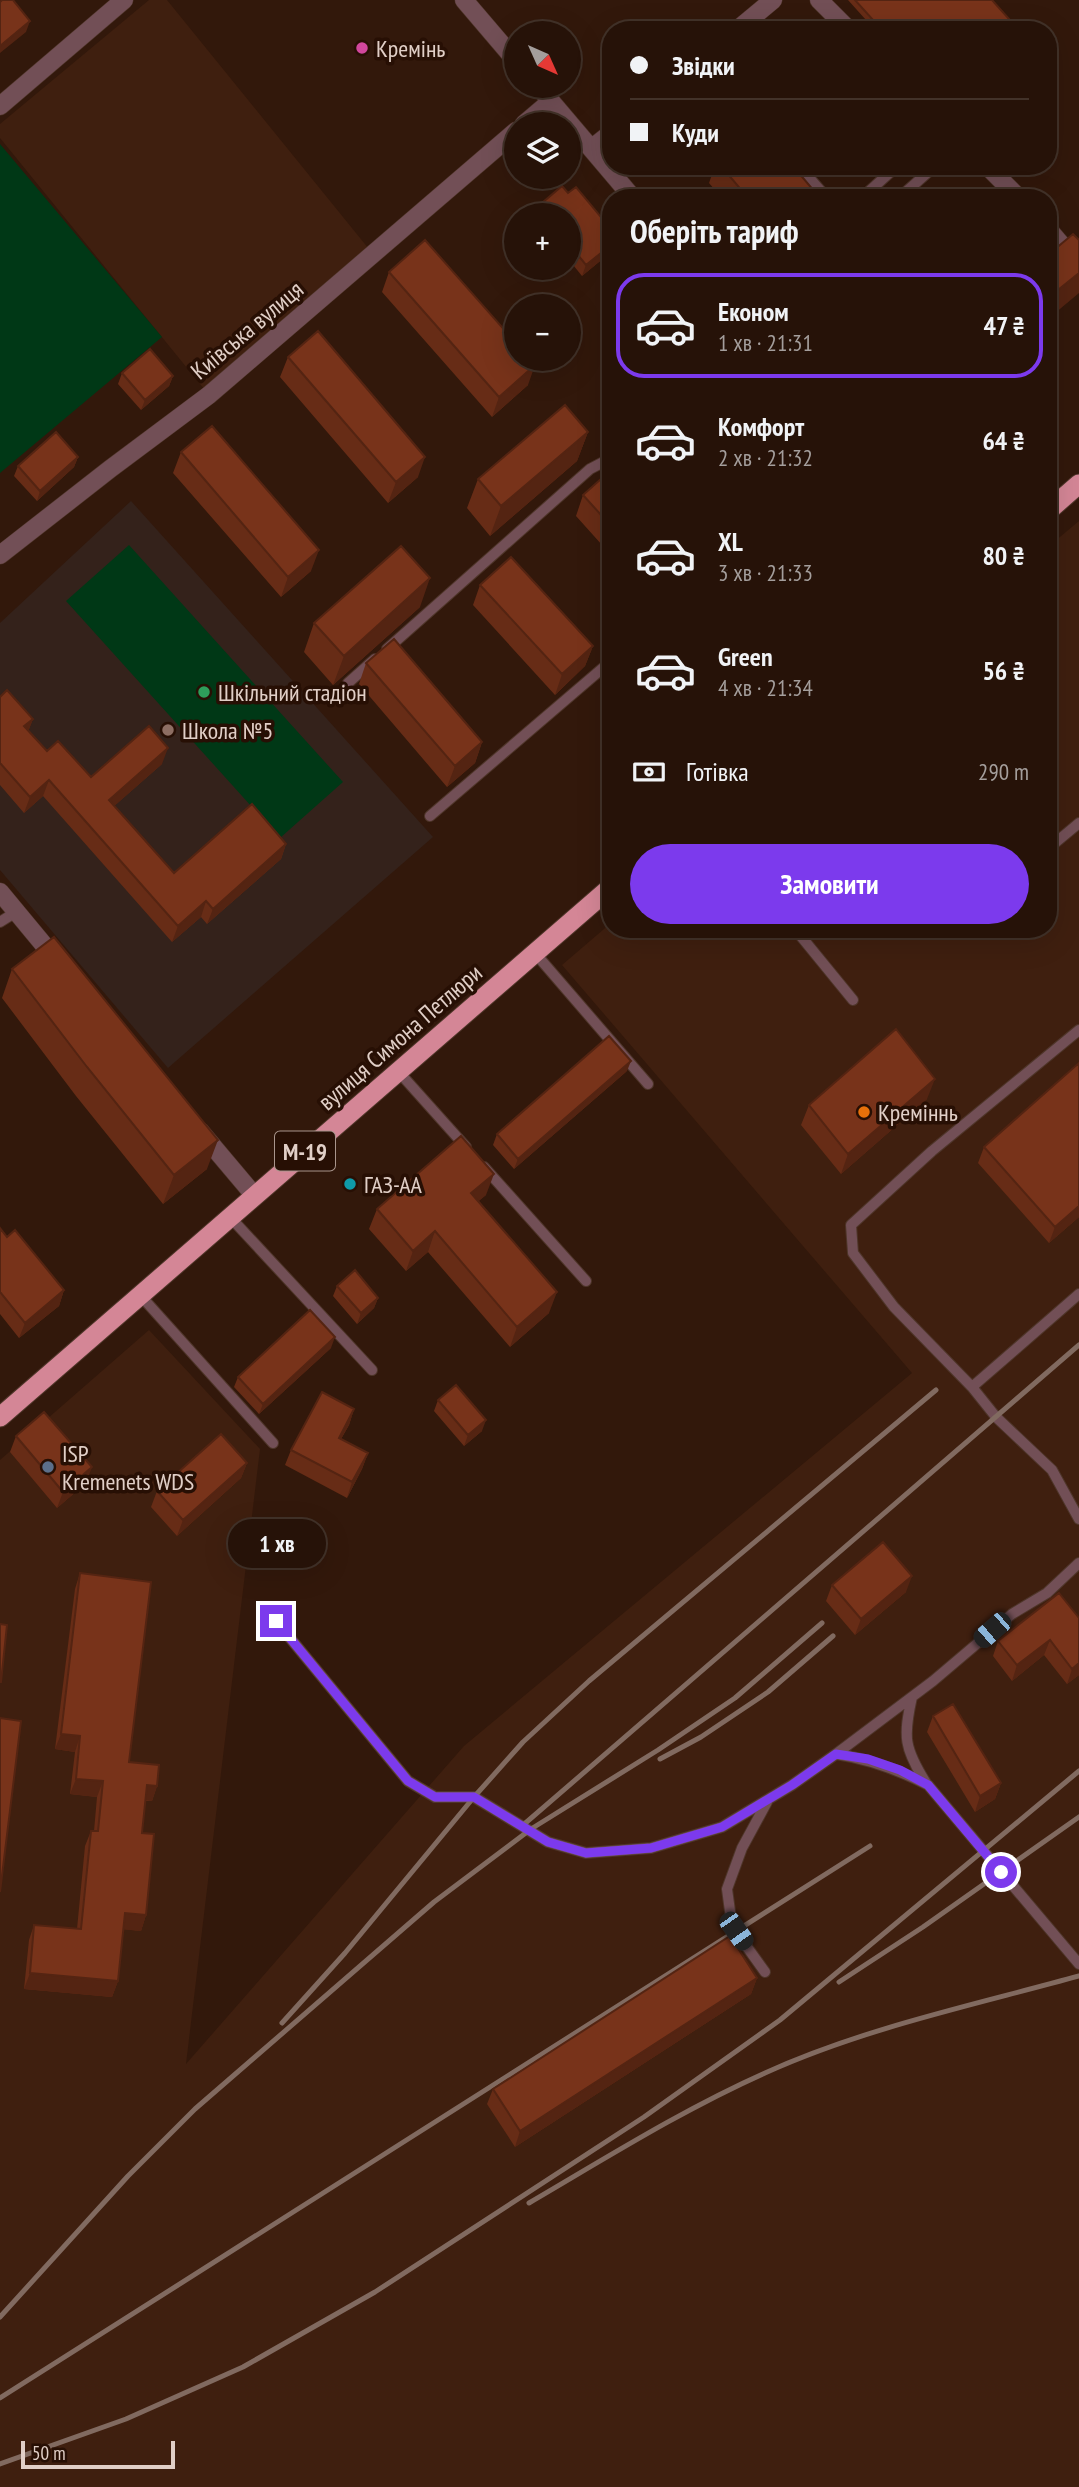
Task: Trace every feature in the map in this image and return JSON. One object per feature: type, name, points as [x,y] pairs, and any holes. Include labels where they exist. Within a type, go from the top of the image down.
[{"type":"highway","points":[[1057,503],[1079,484]]},
{"type":"highway","name":"вулиця Симона Петлюри","points":[[0,1417],[602,895]]},
{"type":"street","points":[[0,106],[124,0]]},
{"type":"street","points":[[464,0],[504,47]]},
{"type":"street","points":[[748,21],[773,0]]},
{"type":"street","points":[[819,0],[840,21]]},
{"type":"street","points":[[548,98],[602,160]]},
{"type":"street","points":[[538,112],[551,101]]},
{"type":"street","points":[[592,148],[602,140]]},
{"type":"street","name":"Київська вулиця","points":[[0,555],[209,395],[504,141]]},
{"type":"street","points":[[614,175],[626,189]]},
{"type":"street","points":[[996,175],[1010,189]]},
{"type":"street","points":[[1057,239],[1079,265]]},
{"type":"street","points":[[0,892],[67,973]]},
{"type":"street","points":[[188,1117],[254,1195]]},
{"type":"lane","points":[[807,175],[819,189]]},
{"type":"lane","points":[[872,189],[887,175]]},
{"type":"lane","points":[[909,189],[925,175]]},
{"type":"lane","points":[[348,683],[590,469],[602,463]]},
{"type":"lane","points":[[430,816],[602,670]]},
{"type":"lane","points":[[1057,841],[1079,823]]},
{"type":"lane","points":[[0,922],[16,912]]},
{"type":"lane","points":[[802,938],[853,1000]]},
{"type":"lane","points":[[535,953],[648,1084]]},
{"type":"lane","points":[[1079,1030],[932,1151],[851,1225],[853,1253],[894,1307],[972,1387],[996,1417],[1052,1470],[1079,1519]]},
{"type":"lane","points":[[398,1071],[469,1151]]},
{"type":"lane","points":[[478,1161],[586,1281]]},
{"type":"lane","points":[[230,1217],[372,1370]]},
{"type":"lane","points":[[972,1387],[1079,1294]]},
{"type":"lane","points":[[141,1296],[272,1443]]},
{"type":"lane","points":[[276,1621],[408,1781],[435,1797],[474,1797],[548,1842],[586,1853],[651,1848],[722,1827],[768,1800],[836,1754],[912,1697],[1012,1614],[1047,1593],[1079,1563]]},
{"type":"lane","points":[[912,1697],[904,1729],[911,1758],[928,1785],[1079,1964]]},
{"type":"lane","points":[[836,1754],[868,1759],[900,1770],[928,1785]]},
{"type":"lane","points":[[765,1972],[732,1926],[727,1889],[741,1848],[768,1800]]},
{"type":"shaded area","points":[[149,0],[167,0],[373,254],[209,395],[0,138],[0,124]]},
{"type":"shaded area","name":"Школа №5","points":[[131,501],[433,837],[168,1068],[0,870],[0,623]]},
{"type":"shaded area","points":[[1079,521],[1079,2487],[0,2487],[0,1460],[149,1330],[260,1449],[186,2064],[464,1746],[912,1373],[562,965],[602,931],[602,938],[1057,938],[1057,539]]},
{"type":"green space","points":[[0,144],[162,337],[0,473]]},
{"type":"green space","name":"Шкільний стадіон","points":[[129,545],[343,782],[280,838],[66,601]]},
{"type":"building","points":[[13,0],[30,21],[0,46],[0,2]]},
{"type":"building","points":[[855,0],[992,0],[1011,21],[874,21]]},
{"type":"building","points":[[729,175],[801,175],[812,189],[740,189]]},
{"type":"building","points":[[558,189],[565,189],[568,193],[578,189],[602,218],[602,252],[586,265],[581,259],[581,203],[542,203]]},
{"type":"building","points":[[1073,234],[1079,240],[1079,273],[1057,291],[1057,247]]},
{"type":"building","points":[[425,240],[504,329],[504,371],[528,371],[499,397],[389,272]]},
{"type":"building","points":[[318,331],[425,457],[396,482],[288,357]]},
{"type":"building","points":[[150,349],[173,376],[145,400],[122,373]]},
{"type":"building","points":[[565,405],[588,432],[501,506],[478,479]]},
{"type":"building","points":[[212,426],[319,550],[288,577],[181,452]]},
{"type":"building","points":[[56,432],[78,457],[40,491],[18,466]]},
{"type":"building","points":[[602,478],[602,516],[583,495]]},
{"type":"building","points":[[401,546],[430,578],[344,656],[314,623]]},
{"type":"building","points":[[511,557],[593,646],[562,674],[480,585]]},
{"type":"building","points":[[394,639],[482,742],[455,766],[366,663]]},
{"type":"building","points":[[7,690],[33,719],[24,726],[47,751],[58,741],[91,777],[149,726],[168,748],[109,800],[174,873],[252,804],[286,844],[213,909],[206,901],[178,926],[49,780],[30,797],[0,763],[0,697]]},
{"type":"building","points":[[54,937],[218,1140],[174,1175],[12,969]]},
{"type":"building","name":"Креміннь","points":[[896,1029],[935,1079],[848,1154],[809,1105]]},
{"type":"building","points":[[609,1036],[631,1061],[518,1159],[497,1134]]},
{"type":"building","points":[[1079,1063],[1079,1206],[1055,1227],[984,1147]]},
{"type":"building","points":[[461,1136],[494,1174],[471,1193],[557,1292],[517,1327],[435,1231],[413,1251],[377,1209]]},
{"type":"building","points":[[0,1228],[7,1237],[15,1230],[64,1290],[25,1323],[0,1292]]},
{"type":"building","points":[[355,1270],[378,1298],[361,1313],[337,1286]]},
{"type":"building","points":[[310,1310],[335,1337],[263,1404],[238,1377]]},
{"type":"building","points":[[456,1385],[486,1420],[468,1435],[438,1400]]},
{"type":"building","points":[[322,1392],[354,1409],[339,1438],[368,1453],[352,1482],[291,1450]]},
{"type":"building","points":[[44,1412],[92,1467],[63,1492],[16,1436]]},
{"type":"building","points":[[221,1434],[247,1463],[183,1520],[157,1491]]},
{"type":"building","points":[[883,1542],[912,1576],[861,1619],[832,1585]]},
{"type":"building","points":[[80,1573],[151,1582],[129,1762],[159,1765],[157,1786],[147,1785],[142,1833],[154,1834],[146,1915],[125,1913],[118,1981],[30,1973],[34,1925],[81,1929],[91,1831],[98,1831],[103,1781],[76,1779],[80,1736],[61,1734]]},
{"type":"building","points":[[1059,1593],[1079,1618],[1079,1663],[1072,1669],[1050,1640],[1017,1665],[998,1641]]},
{"type":"building","points":[[0,1624],[7,1625],[1,1682],[0,1682]]},
{"type":"building","points":[[953,1704],[1001,1783],[980,1796],[933,1716]]},
{"type":"building","points":[[0,1718],[21,1721],[0,1892]]},
{"type":"building","points":[[730,1936],[757,1978],[520,2131],[493,2089]]},
{"type":"railway","points":[[522,1826],[1079,1345]]},
{"type":"railway","points":[[282,2023],[345,1953],[523,1742],[589,1681],[936,1390]]},
{"type":"railway","points":[[0,2317],[128,2176],[195,2109],[434,1902],[531,1829],[658,1750],[735,1698],[822,1623]]},
{"type":"railway","points":[[660,1759],[701,1737],[768,1692],[833,1636]]},
{"type":"railway","points":[[0,2464],[126,2419],[243,2367],[375,2292],[644,2117],[780,2020],[1079,1771]]},
{"type":"railway","points":[[839,1982],[923,1927],[1079,1817]]},
{"type":"railway","points":[[0,2398],[870,1846]]},
{"type":"railway","points":[[529,2203],[705,2102],[803,2057],[920,2018],[1079,1976]]},
{"type":"place","name":"Кремінь","points":[[362,48]]},
{"type":"place","name":"Шкільний стадіон","points":[[204,692]]},
{"type":"place","name":"Школа №5","points":[[168,730]]},
{"type":"place","name":"Креміннь","points":[[864,1112]]},
{"type":"place","name":"ГАЗ-АА","points":[[350,1184]]},
{"type":"place","name":"ISP Kremenets WDS","points":[[48,1467]]},
{"type":"route","points":[[276,1621],[408,1781],[435,1797],[474,1797],[548,1842],[586,1853],[651,1848],[722,1827],[792,1785],[836,1754],[868,1759],[900,1770],[928,1785],[1001,1872]]}]
